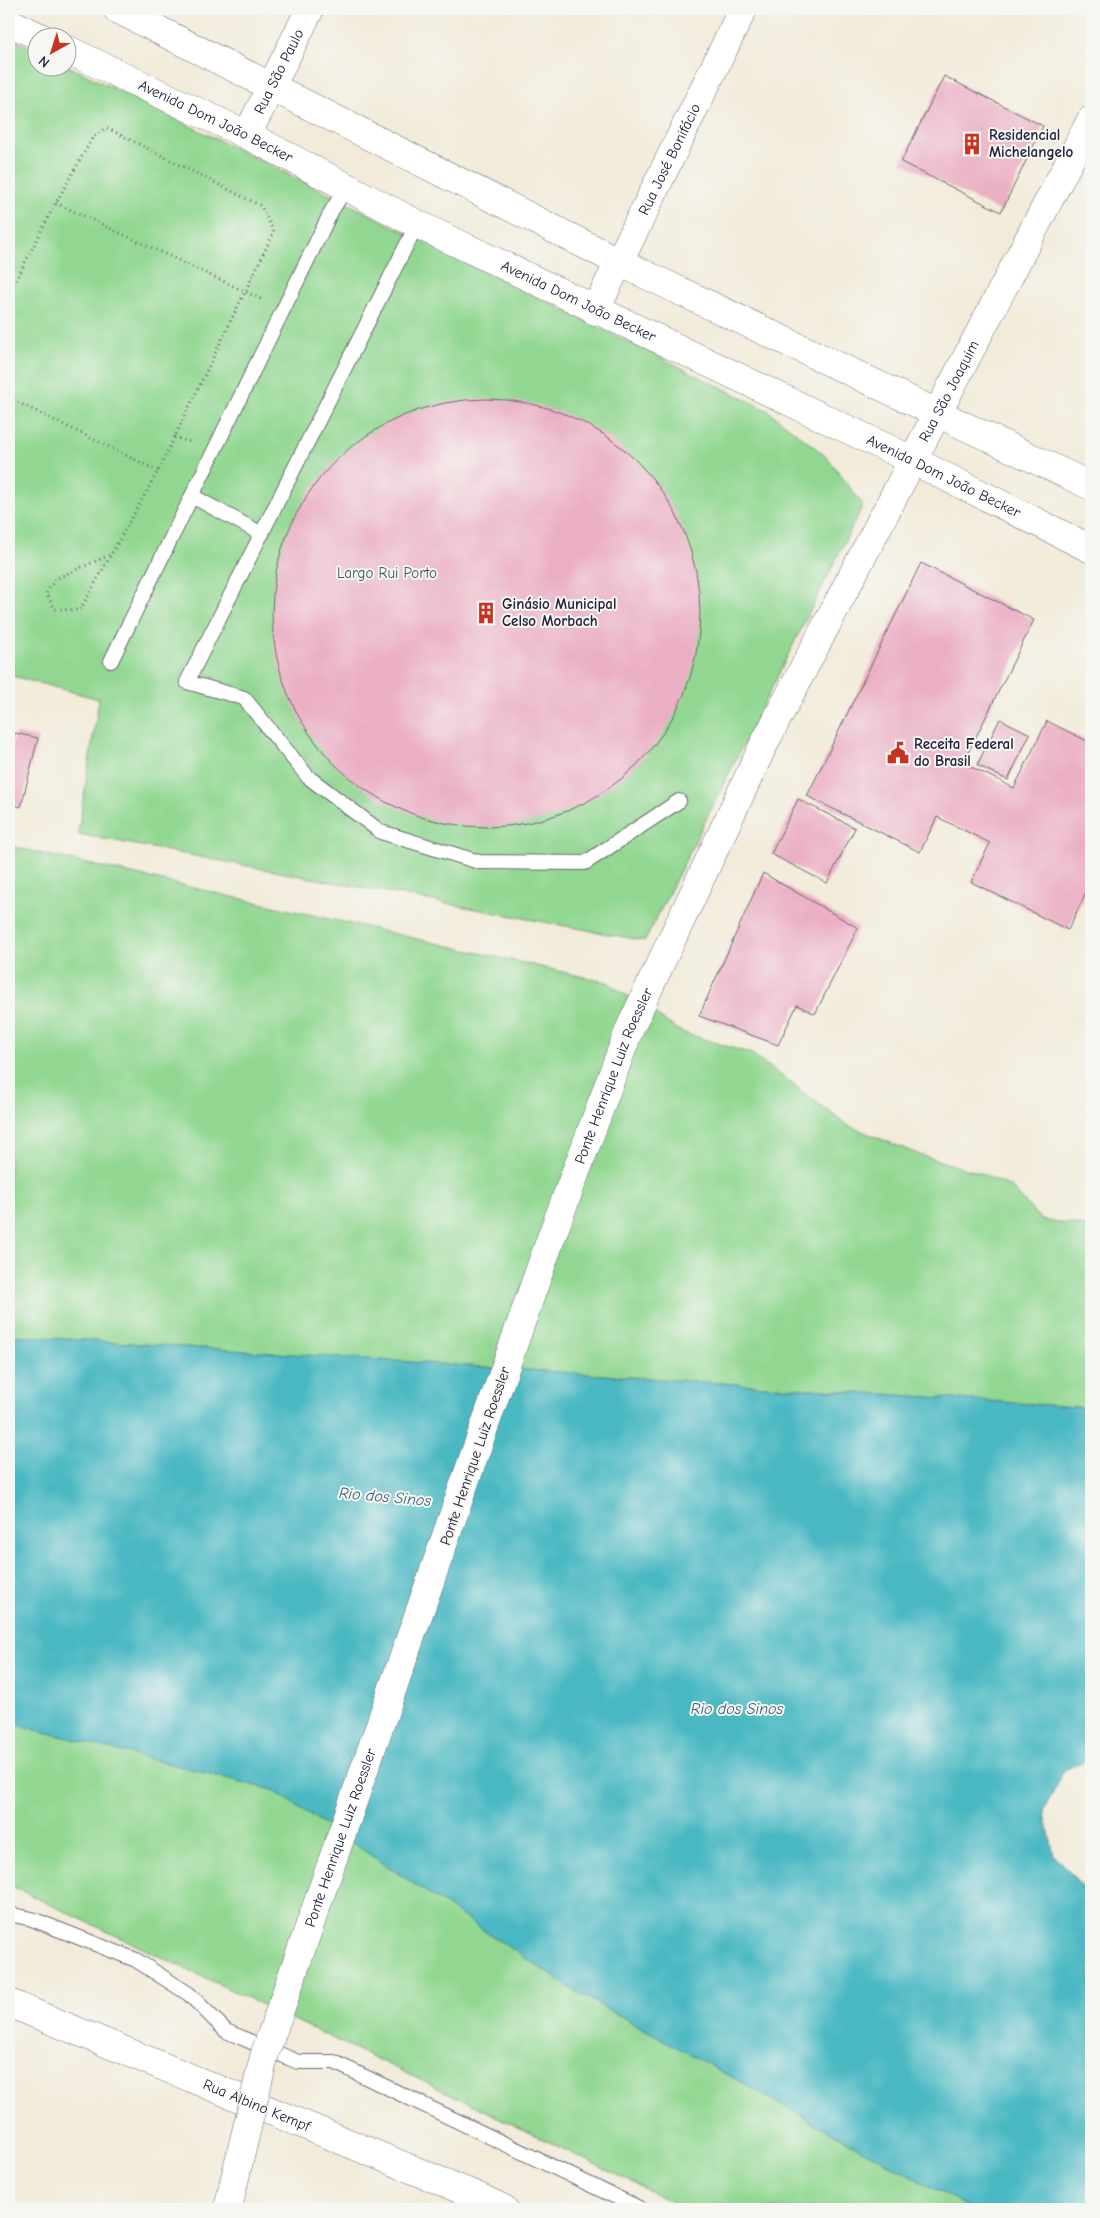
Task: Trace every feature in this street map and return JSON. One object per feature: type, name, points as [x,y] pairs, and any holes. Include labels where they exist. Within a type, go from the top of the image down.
[{"type":"street","points":[[118,9],[619,262],[1091,486]]},
{"type":"street","name":"Rua São Paulo","points":[[247,135],[310,9]]},
{"type":"street","name":"Rua José Bonifácio","points":[[595,311],[743,9]]},
{"type":"street","points":[[9,22],[28,31]]},
{"type":"street","name":"Avenida Dom João Becker","points":[[78,55],[247,135],[417,224],[595,311],[912,460],[1091,549]]},
{"type":"street","name":"Rua São Joaquim","points":[[764,744],[1091,120]]},
{"type":"street","name":"Ponte Henrique Luiz Roessler","points":[[230,2198],[265,2052],[551,1238],[630,1028],[764,744]]},
{"type":"street","name":"Rua Albino Kempf","points":[[9,2003],[477,2203],[504,2209]]},
{"type":"lane","points":[[111,661],[328,218],[346,188]]},
{"type":"lane","points":[[417,224],[187,682],[244,698],[308,778],[381,832],[479,862],[585,863],[679,801]]},
{"type":"lane","points":[[192,496],[262,534]]},
{"type":"lane","points":[[9,1914],[32,1919],[136,1960],[189,1994],[226,2031],[298,2062],[334,2062],[641,2209]]},
{"type":"path","points":[[9,294],[56,202],[93,137],[107,128],[261,206],[274,232],[158,471],[112,554],[80,610],[55,610],[46,594],[55,579],[112,554]]},
{"type":"path","points":[[56,202],[245,292]]},
{"type":"path","points":[[9,398],[158,471]]},
{"type":"green space","name":"Largo Rui Porto","points":[[9,37],[28,46],[28,78],[78,78],[78,71],[767,410],[827,457],[863,505],[645,941],[78,834],[99,699],[9,675]]},
{"type":"green space","points":[[9,846],[607,982],[681,1032],[752,1054],[847,1125],[920,1155],[980,1173],[1011,1187],[1041,1220],[1091,1227],[1091,1408],[9,1335]]},
{"type":"green space","points":[[9,1723],[273,1790],[575,1991],[971,2209],[686,2209],[467,2102],[9,1885]]},
{"type":"water","name":"Rio dos Sinos","points":[[9,1335],[1091,1408],[1091,1758],[1064,1770],[1044,1810],[1054,1855],[1091,1896],[1091,2209],[971,2209],[575,1991],[273,1790],[9,1723]]},
{"type":"building","name":"Residencial Michelangelo","points":[[944,76],[1043,126],[1001,212],[901,162]]},
{"type":"building","name":"Ginásio Municipal Celso Morbach","points":[[486,399],[528,403],[568,416],[587,424],[605,435],[637,462],[664,494],[675,512],[683,531],[696,571],[700,613],[696,655],[683,695],[675,714],[664,732],[637,764],[605,791],[587,802],[568,810],[528,823],[486,827],[444,823],[404,810],[385,802],[367,791],[335,764],[308,732],[297,714],[289,695],[276,655],[272,613],[276,571],[289,531],[297,512],[308,494],[335,462],[367,435],[385,424],[404,416],[444,403]]},
{"type":"building","name":"Receita Federal do Brasil","points":[[921,563],[1034,620],[963,763],[1014,788],[1047,721],[1091,743],[1091,882],[1068,930],[971,882],[990,843],[937,817],[920,852],[807,796]]},
{"type":"building","points":[[1000,719],[1030,734],[1008,780],[977,765]]},
{"type":"building","points":[[15,733],[38,738],[21,807],[9,804],[9,753]]},
{"type":"building","points":[[798,799],[855,828],[827,883],[771,854]]},
{"type":"building","points":[[763,873],[858,928],[815,1014],[797,1005],[778,1045],[699,1016]]},
{"type":"place","name":"Residencial Michelangelo","points":[[972,144]]},
{"type":"place","name":"Ginásio Municipal Celso Morbach","points":[[486,613]]},
{"type":"place","name":"Receita Federal do Brasil","points":[[898,753]]}]
